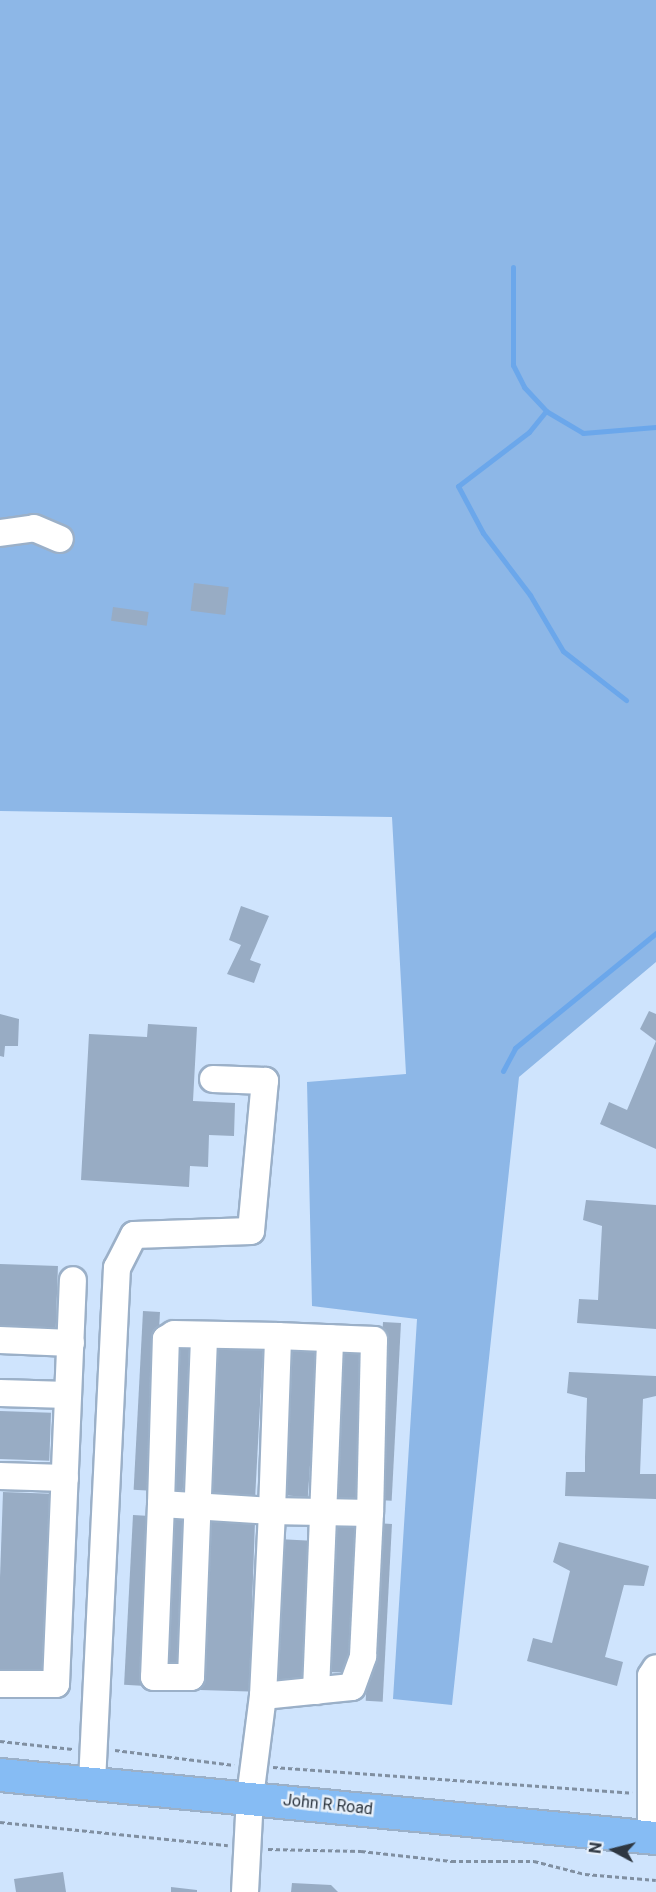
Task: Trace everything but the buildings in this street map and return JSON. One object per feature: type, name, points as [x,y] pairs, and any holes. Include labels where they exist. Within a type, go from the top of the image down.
[{"type":"main road","name":"John R Road","points":[[0,1775],[250,1797],[654,1838]]},
{"type":"street","points":[[0,533],[34,528],[60,538]]},
{"type":"street","points":[[92,1782],[117,1268],[134,1235],[250,1231],[265,1081],[213,1079]]},
{"type":"street","points":[[0,1684],[56,1684],[73,1280]]},
{"type":"street","points":[[204,1335],[191,1677],[154,1677],[166,1339],[204,1335],[374,1340],[370,1513],[363,1656],[352,1687],[263,1696]]},
{"type":"street","points":[[245,1892],[250,1797],[263,1696],[278,1336]]},
{"type":"street","points":[[316,1690],[330,1338]]},
{"type":"street","points":[[0,1340],[71,1343]]},
{"type":"street","points":[[0,1393],[68,1395]]},
{"type":"street","points":[[0,1476],[65,1478]]},
{"type":"street","points":[[161,1504],[272,1511],[370,1513]]},
{"type":"street","points":[[654,1838],[651,1794],[651,1676],[656,1668]]},
{"type":"path","points":[[0,1741],[253,1766],[651,1794]]},
{"type":"path","points":[[0,1822],[248,1847],[361,1851],[451,1861],[534,1861],[585,1874],[656,1880]]},
{"type":"shaded area","points":[[0,0],[656,0],[656,962],[519,1077],[452,1705],[393,1699],[417,1319],[312,1306],[307,1082],[406,1074],[392,817],[0,811]]},
{"type":"waterway","points":[[513,267],[513,365],[524,387],[546,411],[583,433],[656,427]]},
{"type":"waterway","points":[[546,411],[529,432],[458,486],[483,533],[530,595],[563,651],[626,700]]},
{"type":"waterway","points":[[503,1071],[515,1048],[656,933]]}]
